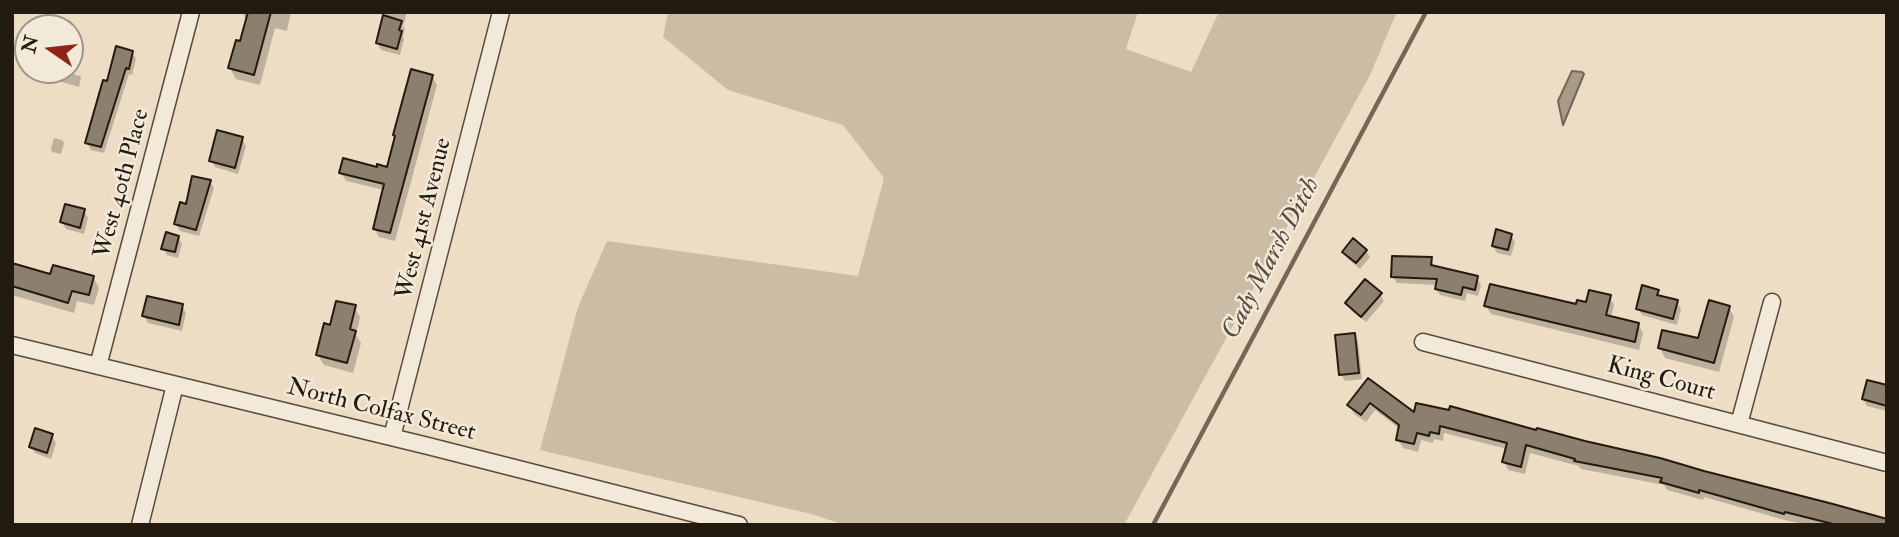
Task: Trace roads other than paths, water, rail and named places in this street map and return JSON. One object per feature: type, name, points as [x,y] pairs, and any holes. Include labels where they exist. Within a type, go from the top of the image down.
[{"type":"street","name":"West 40th Place","points":[[98,366],[191,12]]},
{"type":"street","name":"West 41st Avenue","points":[[392,437],[501,12]]},
{"type":"street","points":[[1739,424],[1772,302]]},
{"type":"street","name":"King Court","points":[[1423,342],[1887,463]]},
{"type":"street","name":"North Colfax Street","points":[[12,345],[739,525]]},
{"type":"street","points":[[140,525],[175,385]]},
{"type":"waterway","name":"Cady Marsh Ditch","points":[[1153,525],[1426,12]]}]
